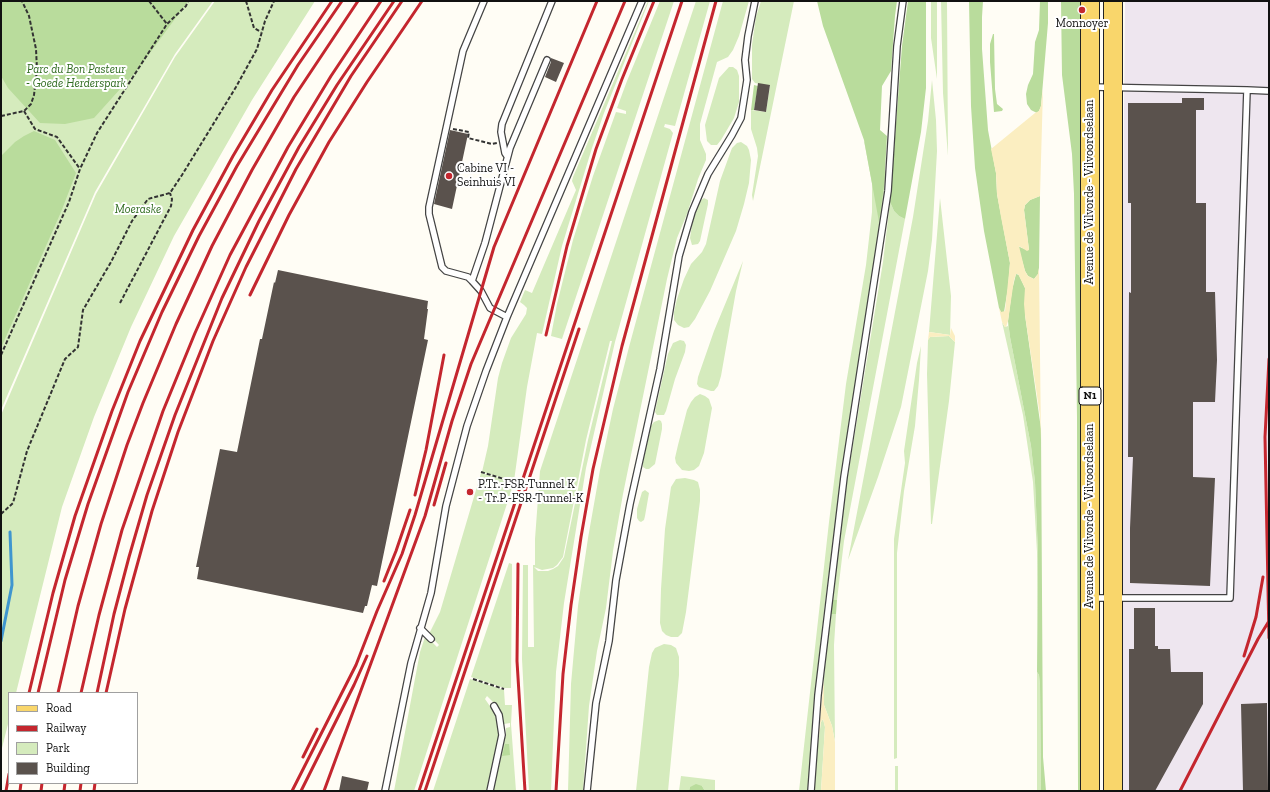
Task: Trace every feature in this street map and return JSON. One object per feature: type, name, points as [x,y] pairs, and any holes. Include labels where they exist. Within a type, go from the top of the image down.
[{"type":"main road","name":"Avenue de Vilvorde - Vilvoordselaan","points":[[1090,1],[1090,791]]},
{"type":"main road","name":"Avenue de Vilvorde - Vilvoordselaan","points":[[1113,1],[1113,791]]},
{"type":"lane","points":[[484,1],[463,51],[429,207],[429,214],[442,267],[446,271],[468,277],[481,292],[490,308],[508,317]]},
{"type":"lane","points":[[507,156],[505,153],[501,128],[552,1]]},
{"type":"lane","points":[[385,791],[411,663],[431,593],[443,520],[459,454],[476,399],[508,317],[642,1]]},
{"type":"lane","points":[[587,791],[596,703],[609,641],[616,580],[630,504],[660,369],[680,256],[692,212],[708,174],[741,118],[747,80],[745,60],[755,1]]},
{"type":"lane","points":[[811,791],[818,695],[843,485],[888,191],[897,46],[903,1]]},
{"type":"lane","points":[[472,281],[485,243],[507,156],[547,60]]},
{"type":"lane","points":[[1090,87],[1269,91]]},
{"type":"lane","points":[[1090,598],[1230,598],[1247,90]]},
{"type":"lane","points":[[420,628],[431,639]]},
{"type":"lane","points":[[490,791],[502,735],[499,715],[494,706]]},
{"type":"path","points":[[1,116],[24,110],[31,104],[34,95],[37,70],[34,39],[29,16],[22,1]]},
{"type":"path","points":[[149,1],[167,24]]},
{"type":"path","points":[[1,355],[69,202],[80,169],[98,133],[167,24],[186,6],[188,1]]},
{"type":"path","points":[[246,1],[254,28],[261,32]]},
{"type":"path","points":[[1,514],[13,503],[27,451],[65,359],[78,347],[83,310],[111,262],[132,221],[148,199],[170,193],[236,87],[257,50],[264,21],[274,1]]},
{"type":"path","points":[[24,110],[35,129],[57,138],[80,169]]},
{"type":"path","points":[[446,127],[469,132],[468,138],[492,144],[503,142]]},
{"type":"path","points":[[120,303],[171,206],[172,199],[170,193]]},
{"type":"path","points":[[481,472],[514,482]]},
{"type":"path","points":[[473,679],[504,689]]},
{"type":"shaded area","points":[[1125,1],[1269,1],[1269,791],[1123,791],[1117,452],[1123,218]]},
{"type":"green space","name":"Parc du Bon Pasteur - Goede Herderspark","points":[[1,1],[213,1],[175,54],[95,192],[1,410]]},
{"type":"green space","points":[[1,1],[188,1],[139,68],[94,118],[65,124],[40,123],[8,88],[1,76]]},
{"type":"green space","name":"Moeraske","points":[[215,1],[315,1],[252,100],[174,236],[131,327],[94,417],[62,507],[16,692],[8,692],[8,724],[1,752],[1,415],[96,194],[175,57]]},
{"type":"green space","points":[[648,1],[604,113],[592,148],[562,246],[542,334],[537,333],[527,387],[514,481],[482,472],[488,446],[498,378],[502,363],[511,338],[526,314],[527,308],[520,302],[525,290],[532,293],[576,190],[572,181],[573,177]]},
{"type":"green space","points":[[660,1],[674,1],[562,339],[551,336],[557,304],[573,240],[593,176],[616,112],[626,114],[626,111],[617,108]]},
{"type":"green space","points":[[696,1],[710,1],[675,126],[665,124],[664,127],[670,129],[673,133],[615,342],[586,468],[564,603],[556,672],[551,791],[529,791],[522,659],[523,565],[528,565],[528,647],[534,647],[533,565],[535,565],[535,539],[540,471]],"holes":[[[610,341],[612,341],[588,440],[564,557],[558,566],[553,569],[548,571],[538,571],[534,567],[542,570],[553,568],[563,557],[586,440]]]},
{"type":"green space","points":[[723,1],[749,1],[739,36],[733,50],[728,57],[717,62],[700,124],[700,140],[706,154],[706,160],[677,238],[667,279],[623,494],[613,551],[606,608],[597,651],[589,706],[583,791],[568,791],[571,684],[578,606],[600,470],[613,409],[629,347]]},
{"type":"green space","points":[[761,1],[794,1],[753,201],[752,195],[758,156],[751,129],[751,110],[766,112],[770,86],[755,83],[752,79],[752,45],[756,17]]},
{"type":"green space","points":[[817,1],[897,1],[891,71],[882,86],[880,130],[887,136],[884,186],[879,222],[864,140],[823,26]]},
{"type":"green space","points":[[908,1],[926,1],[926,88],[921,132],[905,219],[894,211],[890,202],[902,46]]},
{"type":"green space","points":[[931,1],[937,1],[937,79],[931,38]]},
{"type":"green space","points":[[941,1],[947,1],[948,156],[943,93]]},
{"type":"green space","points":[[969,1],[983,1],[982,49],[988,130],[996,173],[997,194],[1010,263],[1004,312],[1001,312],[999,308],[984,231],[975,168],[971,106]]},
{"type":"green space","points":[[1040,1],[1048,1],[1048,23],[1041,106],[1037,113],[1031,110],[1027,104],[1026,94],[1033,74],[1035,42],[1039,30]]},
{"type":"green space","points":[[1061,1],[1082,1],[1085,791],[1078,791],[1077,418],[1074,194],[1072,154],[1062,75]]},
{"type":"green space","points":[[993,34],[997,104],[1003,109],[1002,111],[994,112],[990,62],[990,44]]},
{"type":"green space","points":[[729,67],[733,67],[737,70],[739,76],[739,102],[734,118],[721,140],[717,145],[711,145],[707,141],[705,125],[719,78]]},
{"type":"green space","points":[[932,80],[937,151],[932,240],[928,271],[901,407],[848,560],[913,217],[928,121]]},
{"type":"green space","points":[[754,85],[758,86],[754,110],[751,110]]},
{"type":"green space","points":[[34,131],[55,140],[76,173],[61,212],[1,348],[1,156],[15,142]]},
{"type":"green space","points":[[864,141],[884,172],[886,170],[882,218],[841,476],[824,611],[808,791],[799,791],[846,384],[866,265],[872,212],[872,183]]},
{"type":"green space","points":[[741,142],[747,146],[751,160],[749,183],[736,231],[710,291],[695,319],[689,327],[684,328],[678,325],[674,320],[677,299],[691,264],[702,252],[706,244],[720,181],[732,148],[737,143]]},
{"type":"green space","points":[[1040,196],[1039,268],[1038,274],[1034,279],[1028,276],[1025,271],[1018,246],[1029,250],[1024,210],[1025,205],[1030,200]]},
{"type":"green space","points":[[704,198],[708,200],[708,204],[700,241],[698,244],[692,245],[690,238],[692,225],[700,201]]},
{"type":"green space","points":[[940,198],[951,296],[950,335],[929,332]]},
{"type":"green space","points":[[890,202],[894,211],[905,219],[844,541],[837,600],[831,599],[847,481],[883,262]]},
{"type":"green space","points":[[743,261],[736,291],[721,376],[718,386],[714,391],[711,391],[699,387],[697,384],[698,377],[714,331]]},
{"type":"green space","points":[[1016,274],[1019,275],[1025,288],[1025,315],[1041,429],[1043,757],[1046,791],[1041,791],[1040,685],[1039,675],[1037,672],[1038,553],[1035,482],[1031,446],[1008,321],[1012,290]]},
{"type":"green space","points":[[1008,321],[1031,446],[1035,482],[1038,553],[1037,629],[1037,552],[1033,482],[1023,415],[1002,322],[1005,327],[1008,326]]},
{"type":"green space","points":[[949,336],[955,342],[949,401],[931,524],[927,374],[928,340],[930,337]]},
{"type":"green space","points":[[680,340],[684,341],[686,345],[685,352],[675,379],[666,411],[664,415],[657,415],[655,412],[668,354],[673,343]]},
{"type":"green space","points":[[921,346],[915,426],[904,491],[897,553],[897,758],[894,759],[894,539],[905,463],[904,451],[917,363]]},
{"type":"green space","points":[[700,394],[709,399],[712,408],[704,453],[699,466],[694,470],[682,470],[676,463],[675,458],[678,445],[687,410],[695,397]]},
{"type":"green space","points":[[659,420],[662,424],[662,429],[655,464],[649,469],[646,469],[643,467],[643,462],[651,426],[654,422]]},
{"type":"green space","points":[[481,473],[514,482],[414,791],[394,791],[420,652],[425,637],[437,647],[439,645],[429,634],[440,612]]},
{"type":"green space","points":[[685,478],[698,482],[700,501],[682,633],[678,637],[671,637],[662,631],[660,623],[665,529],[671,487],[676,479]]},
{"type":"green space","points":[[645,490],[649,493],[644,520],[641,522],[637,518],[637,509],[642,492]]},
{"type":"green space","points":[[509,563],[512,564],[511,688],[504,688],[471,677]]},
{"type":"green space","points":[[831,599],[837,600],[836,614],[830,614]]},
{"type":"green space","points":[[830,614],[836,614],[834,645],[835,742],[832,726],[824,705],[824,678]]},
{"type":"green space","points":[[664,644],[671,645],[676,648],[679,657],[679,675],[668,791],[636,791],[649,667],[652,653],[655,648]]},
{"type":"green space","points":[[1037,672],[1039,675],[1040,685],[1041,791],[1037,791]]},
{"type":"green space","points":[[470,679],[504,690],[505,705],[512,705],[511,724],[516,791],[493,791],[504,737],[506,737],[506,728],[510,727],[510,723],[504,724],[501,713],[487,696],[485,699],[494,712],[498,723],[499,735],[487,791],[433,791]]},
{"type":"green space","points":[[823,719],[825,727],[821,791],[814,791],[817,750],[821,722]]},
{"type":"green space","points":[[505,744],[509,744],[510,755],[502,756]]},
{"type":"green space","points":[[895,766],[898,766],[898,791],[895,791]]},
{"type":"green space","points":[[681,776],[715,780],[715,791],[705,791],[702,786],[690,787],[689,791],[679,791]]},
{"type":"green space","points":[[696,784],[702,786],[705,791],[689,791],[690,787]]},
{"type":"sand","points":[[1043,89],[1040,196],[1030,200],[1025,205],[1024,210],[1029,250],[1027,251],[1019,246],[1025,271],[1028,276],[1034,279],[1038,274],[1039,268],[1041,440],[1040,416],[1025,315],[1025,288],[1018,274],[1016,274],[1014,280],[1006,327],[1002,322],[999,308],[1001,312],[1005,311],[1010,263],[997,194],[996,173],[991,149],[1039,111]]},
{"type":"sand","points":[[951,328],[955,336],[955,342],[949,336],[930,337],[928,340],[929,332],[950,335]]},
{"type":"sand","points":[[824,678],[824,705],[832,726],[835,742],[835,791],[821,791],[825,727],[823,719],[821,722],[817,750]]},
{"type":"building","points":[[551,58],[564,63],[556,82],[545,77],[551,62]]},
{"type":"building","points":[[758,83],[770,85],[766,112],[754,110]]},
{"type":"building","points":[[1182,98],[1204,98],[1204,110],[1196,110],[1196,203],[1206,203],[1206,292],[1215,292],[1217,360],[1215,402],[1193,402],[1193,477],[1215,478],[1210,586],[1130,583],[1130,528],[1133,457],[1128,457],[1131,203],[1128,203],[1128,103],[1182,103]]},
{"type":"building","name":"Cabine VI - Seinhuis VI","points":[[450,130],[468,134],[452,209],[434,204]]},
{"type":"building","points":[[278,270],[428,301],[424,339],[428,340],[377,586],[372,585],[367,606],[365,606],[363,613],[197,579],[199,567],[196,567],[220,449],[237,452],[260,339],[262,339]]},
{"type":"building","points":[[1134,608],[1155,608],[1155,646],[1158,646],[1158,649],[1170,649],[1171,672],[1203,672],[1203,704],[1155,791],[1129,791],[1129,649],[1134,649]]},
{"type":"building","points":[[1267,703],[1268,791],[1243,791],[1241,704]]},
{"type":"building","points":[[342,776],[369,782],[367,791],[339,791]]},
{"type":"waterway","points":[[1,641],[12,585],[10,532]]},
{"type":"railway","points":[[29,692],[53,593],[75,516],[112,411],[140,341],[193,230],[233,156],[272,90],[332,1]]},
{"type":"railway","points":[[38,692],[65,580],[88,504],[128,392],[162,312],[199,236],[237,166],[298,65],[342,1]]},
{"type":"railway","points":[[58,692],[78,606],[101,524],[127,445],[176,324],[212,246],[252,170],[294,97],[358,1]]},
{"type":"railway","points":[[81,692],[99,615],[122,530],[163,411],[195,333],[230,255],[288,147],[331,76],[381,1]]},
{"type":"railway","points":[[97,692],[114,614],[147,495],[175,415],[222,298],[259,221],[299,147],[337,85],[394,1]]},
{"type":"railway","points":[[106,692],[125,609],[152,511],[178,432],[213,341],[246,267],[296,169],[351,76],[402,1]]},
{"type":"railway","points":[[250,295],[289,215],[329,142],[367,82],[422,1]]},
{"type":"railway","points":[[292,791],[356,665],[377,611],[402,554],[415,515],[494,247],[597,1]]},
{"type":"railway","points":[[324,791],[425,516],[452,421],[471,364],[625,1]]},
{"type":"railway","points":[[546,335],[567,246],[596,149],[622,79],[654,1]]},
{"type":"railway","points":[[419,791],[682,1]]},
{"type":"railway","points":[[556,791],[563,674],[571,605],[593,469],[622,346],[716,1]]},
{"type":"railway","points":[[425,791],[579,329]]},
{"type":"railway","points":[[415,495],[426,450],[444,355]]},
{"type":"railway","points":[[1269,359],[1265,437],[1269,638]]},
{"type":"railway","points":[[434,505],[446,463]]},
{"type":"railway","points":[[384,581],[410,510]]},
{"type":"railway","points":[[518,564],[517,661],[525,791]]},
{"type":"railway","points":[[1244,656],[1256,617],[1263,577]]},
{"type":"railway","points":[[1180,791],[1258,639],[1269,621]]},
{"type":"railway","points":[[301,791],[367,656]]},
{"type":"railway","points":[[303,757],[317,729]]},
{"type":"railway","points":[[6,791],[8,780]]},
{"type":"railway","points":[[20,791],[21,784]]},
{"type":"railway","points":[[41,791],[42,784]]},
{"type":"railway","points":[[64,791],[65,784]]},
{"type":"railway","points":[[80,791],[81,784]]},
{"type":"railway","points":[[94,791],[95,784]]},
{"type":"place","name":"Monnoyer","points":[[1082,10]]},
{"type":"place","name":"Cabine VI - Seinhuis VI","points":[[449,176]]},
{"type":"place","name":"P.Tr.-FSR-Tunnel K - Tr.P.-FSR-Tunnel-K","points":[[470,492]]}]
